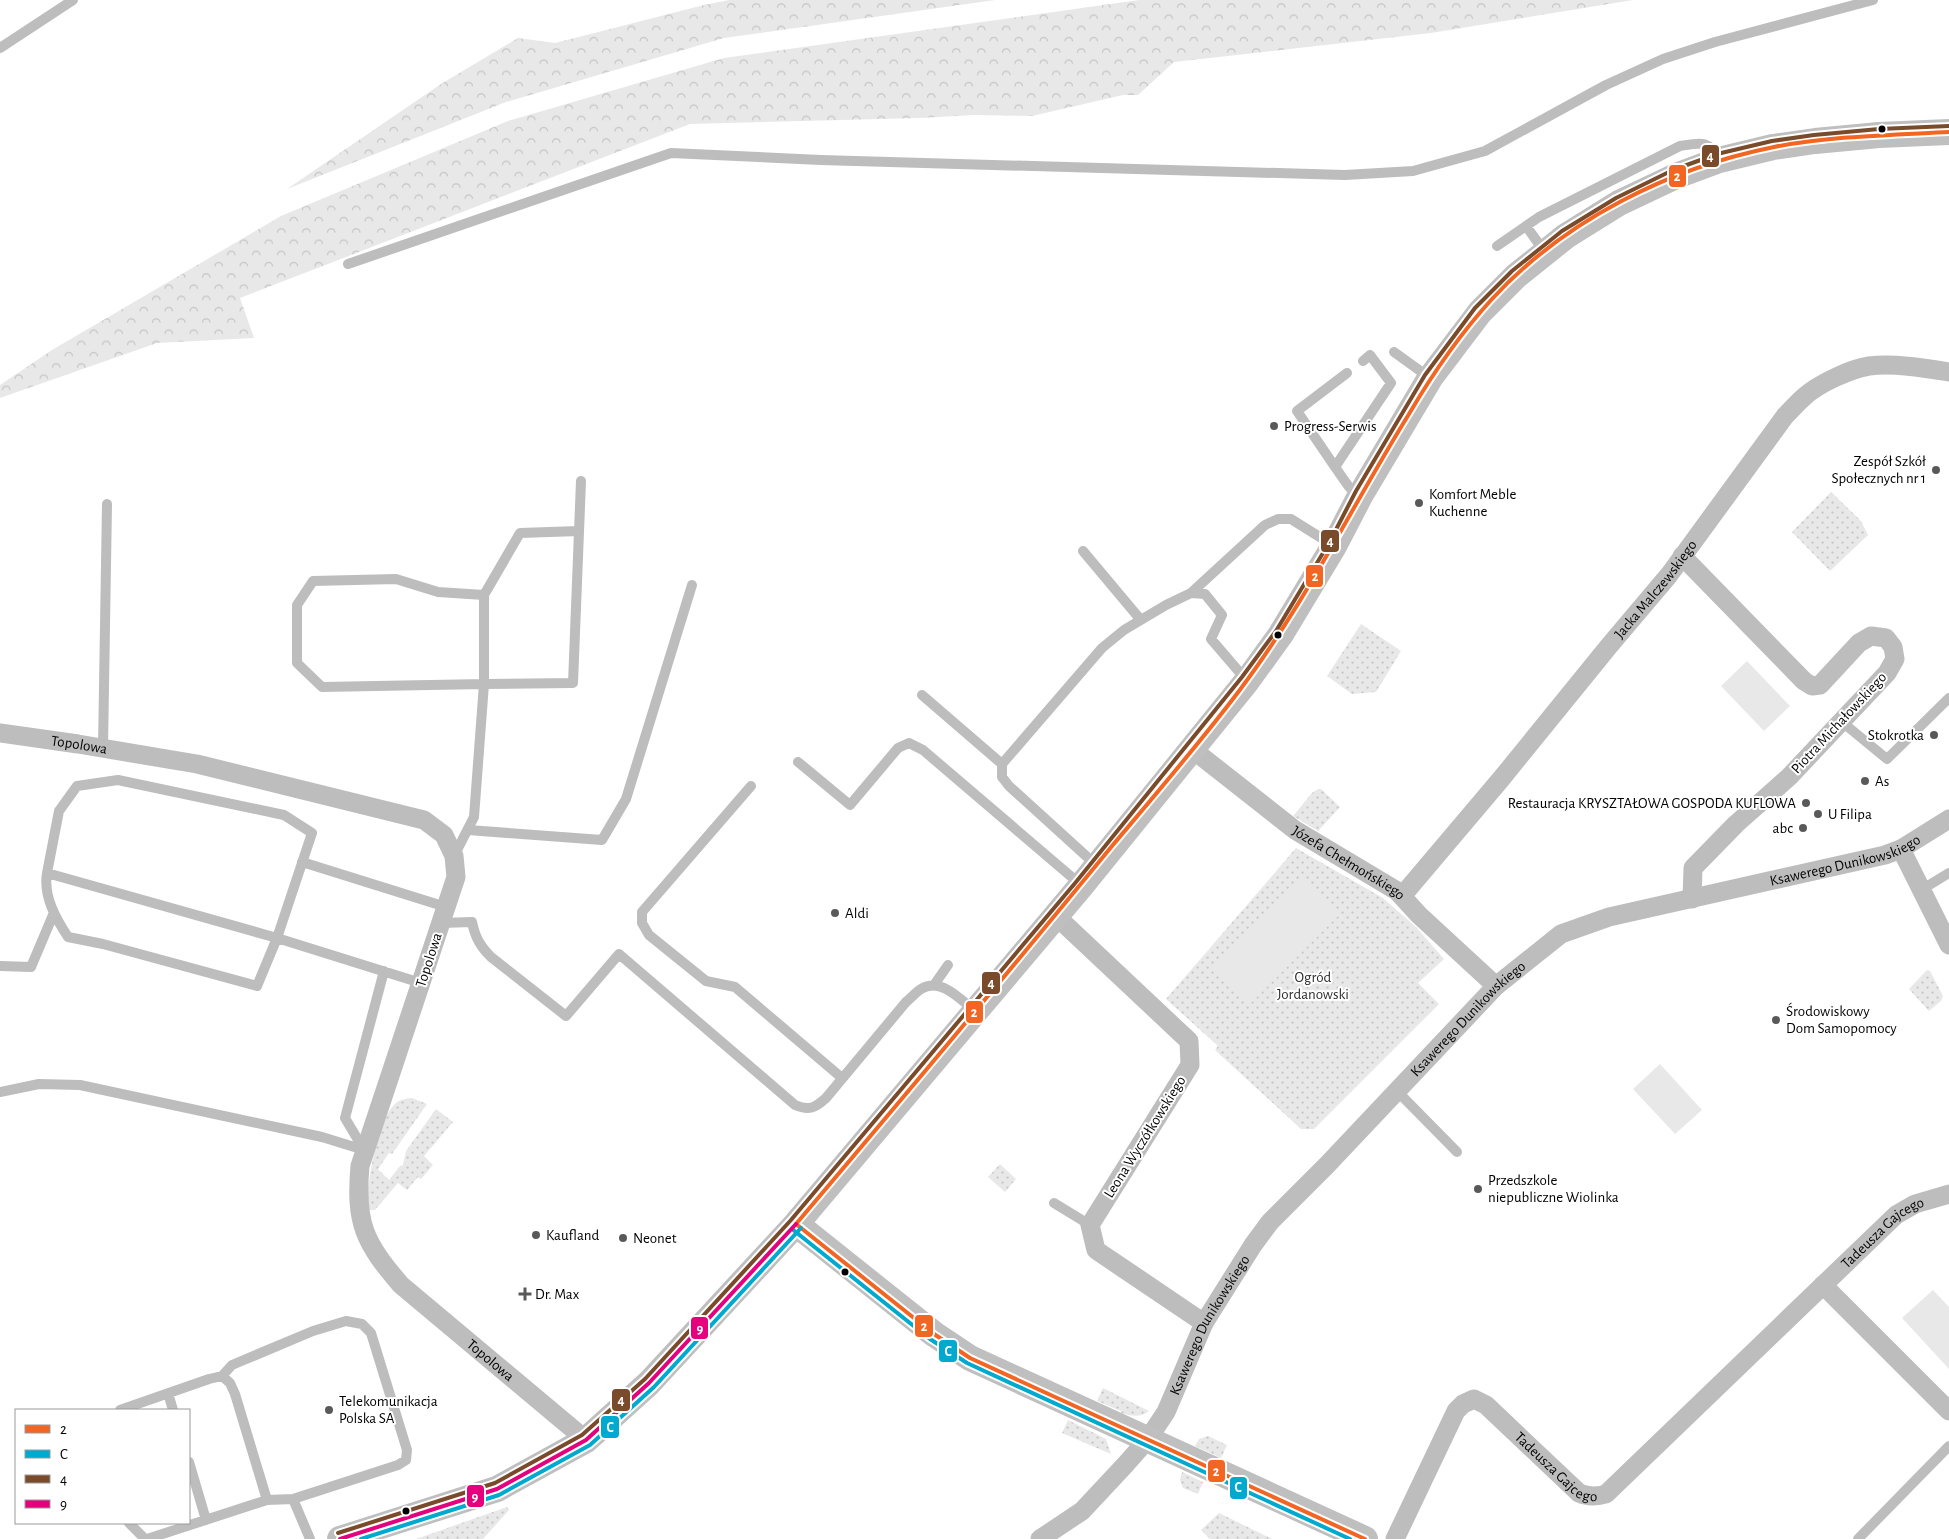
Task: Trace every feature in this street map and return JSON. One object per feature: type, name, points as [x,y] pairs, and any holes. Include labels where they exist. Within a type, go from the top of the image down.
[{"type":"street","points":[[340,1539],[497,1489],[586,1440],[649,1383],[796,1224],[1056,916],[1247,680],[1281,634],[1334,546],[1361,494],[1430,378],[1480,312],[1516,276],[1566,236],[1619,203],[1676,176],[1719,160],[1773,147],[1815,141],[1879,135],[1949,132]]},
{"type":"street","name":"Jacka Malczewskiego","points":[[1402,896],[1669,575],[1785,416],[1804,396],[1818,387],[1854,370],[1869,366],[1893,366],[1949,372]]},
{"type":"street","name":"Piotra Michałowskiego","points":[[1682,556],[1804,681],[1812,686],[1820,685],[1859,643],[1872,636],[1886,638],[1893,647],[1895,659],[1887,673],[1842,722],[1789,777],[1736,824],[1694,868],[1692,899]]},
{"type":"street","name":"Topolowa","points":[[0,733],[197,764],[424,820],[444,835],[454,856],[456,877],[364,1150],[357,1195],[360,1218],[367,1238],[379,1259],[401,1285],[586,1440]]},
{"type":"street","name":"Józefa Chełmońskiego","points":[[1192,749],[1295,830],[1397,891],[1419,915],[1496,986]]},
{"type":"street","name":"Ksawerego Dunikowskiego","points":[[1040,1539],[1082,1511],[1148,1439],[1166,1412],[1204,1323],[1253,1245],[1270,1222],[1496,986],[1561,934],[1609,917],[1869,860],[1901,849],[1949,819]]},
{"type":"street","points":[[1901,849],[1949,944]]},
{"type":"street","name":"Leona Wyczółkowskiego","points":[[1056,916],[1189,1041],[1190,1065],[1090,1225]]},
{"type":"street","name":"Tadeusza Gajcego","points":[[1395,1539],[1456,1411],[1463,1404],[1474,1399],[1486,1405],[1578,1493],[1584,1496],[1596,1497],[1606,1494],[1904,1209],[1914,1204],[1949,1194]]},
{"type":"street","points":[[796,1224],[934,1334],[970,1358],[1365,1539]]},
{"type":"street","points":[[1090,1225],[1096,1250],[1204,1323]]},
{"type":"street","points":[[1823,1285],[1949,1411]]},
{"type":"lane","points":[[0,48],[73,0]]},
{"type":"lane","points":[[348,264],[671,153],[831,160],[1345,174],[1413,171],[1485,151],[1606,84],[1664,59],[1715,42],[1873,0]]},
{"type":"lane","points":[[1496,246],[1548,212],[1680,146],[1706,144],[1714,149],[1719,160]]},
{"type":"lane","points":[[1526,226],[1545,252]]},
{"type":"lane","points":[[1394,352],[1430,378]]},
{"type":"lane","points":[[1335,467],[1391,383],[1370,355],[1363,361]]},
{"type":"lane","points":[[1348,373],[1297,411],[1349,487],[1361,494]]},
{"type":"lane","points":[[484,595],[438,592],[396,578],[312,581],[297,605],[297,663],[322,687],[573,683],[581,481]]},
{"type":"lane","points":[[103,748],[107,504]]},
{"type":"lane","points":[[1089,876],[1002,777],[1002,764],[1102,648],[1140,619],[1191,593],[1266,525],[1278,518],[1291,519],[1334,546]]},
{"type":"lane","points":[[454,856],[474,817],[484,684],[484,595],[520,533],[579,531]]},
{"type":"lane","points":[[1083,551],[1140,619]]},
{"type":"lane","points":[[468,830],[602,840],[626,799],[692,585]]},
{"type":"lane","points":[[1191,593],[1205,594],[1222,615],[1211,639],[1247,680]]},
{"type":"lane","points":[[922,695],[1002,764]]},
{"type":"lane","points":[[1842,722],[1887,759],[1949,698]]},
{"type":"lane","points":[[798,762],[850,805],[898,748],[910,743],[923,750],[1089,876]]},
{"type":"lane","points":[[118,780],[284,815],[312,833],[302,862],[257,986],[103,944],[68,937],[53,915],[46,880],[59,811],[78,786],[118,780]]},
{"type":"lane","points":[[751,786],[642,912],[642,923],[649,935],[706,981],[735,987],[842,1078]]},
{"type":"lane","points":[[302,862],[444,915],[472,922],[476,937],[482,948],[566,1016],[619,954],[795,1104],[805,1109],[815,1107],[906,1002],[921,989],[934,985],[948,965]]},
{"type":"lane","points":[[1921,890],[1949,872]]},
{"type":"lane","points":[[47,873],[276,938],[421,983]]},
{"type":"lane","points":[[0,966],[31,967],[53,915]]},
{"type":"lane","points":[[364,1150],[345,1118],[384,971]]},
{"type":"lane","points":[[934,985],[949,991],[976,1012]]},
{"type":"lane","points":[[0,1092],[39,1084],[80,1085],[322,1137],[364,1150]]},
{"type":"lane","points":[[1397,1091],[1457,1152]]},
{"type":"lane","points":[[1054,1203],[1090,1225]]},
{"type":"lane","points":[[123,1409],[222,1376],[232,1365],[314,1331],[346,1321],[362,1324],[371,1333],[407,1450],[406,1460],[398,1465],[293,1499],[267,1500],[146,1539],[130,1524]]},
{"type":"lane","points":[[222,1376],[230,1383],[235,1394],[267,1500]]},
{"type":"lane","points":[[168,1393],[173,1409]]},
{"type":"lane","points":[[1858,1539],[1949,1446]]},
{"type":"lane","points":[[190,1465],[206,1520]]},
{"type":"lane","points":[[293,1499],[310,1539]]},
{"type":"green space","points":[[729,0],[995,0],[724,38],[506,102],[287,189],[441,84],[518,38],[555,43]]},
{"type":"green space","points":[[1139,0],[1633,0],[1431,33],[1174,62],[1138,95],[1123,95],[1032,116],[974,115],[690,124],[240,298],[254,338],[157,343],[0,398],[0,385],[52,350],[281,216],[508,121],[724,58]]},
{"type":"green space","points":[[1831,492],[1861,521],[1868,535],[1830,571],[1792,532]]},
{"type":"green space","points":[[1361,624],[1401,651],[1376,692],[1352,694],[1327,676]]},
{"type":"green space","points":[[1747,661],[1790,706],[1764,731],[1721,686]]},
{"type":"green space","points":[[1321,789],[1340,807],[1318,831],[1293,816],[1312,793]]},
{"type":"green space","name":"Ogród Jordanowski","points":[[1296,848],[1383,898],[1416,927],[1444,959],[1418,983],[1439,1004],[1314,1129],[1301,1129],[1215,1050],[1218,1046],[1166,999]]},
{"type":"green space","points":[[1302,878],[1339,915],[1248,1006],[1211,969]]},
{"type":"green space","points":[[1927,970],[1930,971],[1943,996],[1941,1001],[1929,1011],[1909,989]]},
{"type":"green space","points":[[1660,1064],[1702,1110],[1675,1134],[1633,1089]]},
{"type":"green space","points":[[412,1098],[427,1104],[392,1154],[389,1153],[378,1169],[389,1180],[400,1166],[403,1165],[406,1151],[436,1109],[453,1122],[424,1156],[433,1165],[421,1179],[418,1177],[407,1190],[398,1183],[375,1210],[368,1210],[371,1171],[383,1125],[388,1113],[396,1103]]},
{"type":"green space","points":[[1000,1164],[1016,1179],[1005,1192],[988,1177]]},
{"type":"green space","points":[[1933,1290],[1949,1307],[1949,1369],[1902,1318]]},
{"type":"green space","points":[[1103,1388],[1149,1411],[1139,1416],[1132,1416],[1121,1413],[1121,1411],[1097,1401]]},
{"type":"green space","points":[[1068,1420],[1106,1439],[1111,1454],[1062,1433]]},
{"type":"green space","points":[[1208,1436],[1227,1445],[1221,1458],[1195,1446],[1199,1439]]},
{"type":"green space","points":[[1182,1472],[1203,1482],[1198,1494],[1183,1488],[1180,1480]]},
{"type":"green space","points":[[507,1507],[509,1510],[483,1539],[416,1539]]},
{"type":"green space","points":[[1219,1513],[1272,1539],[1210,1539],[1201,1530]]},
{"type":"transit line","name":"4","points":[[338,1533],[495,1483],[582,1435],[645,1379],[791,1220],[1076,882],[1242,677],[1276,631],[1329,543],[1356,491],[1425,375],[1475,308],[1512,271],[1562,231],[1616,198],[1673,170],[1717,154],[1772,141],[1814,135],[1879,129],[1949,126]]},
{"type":"transit line","name":"2","points":[[796,1224],[1177,769],[1239,691],[1263,658],[1307,589],[1437,369],[1480,312],[1521,271],[1552,245],[1621,201],[1658,183],[1696,168],[1735,156],[1796,143],[1861,136],[1949,132]]},
{"type":"transit line","name":"2","points":[[796,1224],[934,1334],[970,1358],[1365,1539]]},
{"type":"transit line","name":"9","points":[[340,1539],[497,1489],[586,1440],[649,1383],[796,1224]]},
{"type":"transit line","name":"C","points":[[361,1539],[499,1495],[590,1445],[654,1387],[801,1228]]},
{"type":"transit line","name":"C","points":[[792,1229],[930,1339],[967,1363],[1350,1539]]},
{"type":"place","name":"Progress-Serwis","points":[[1274,426]]},
{"type":"place","name":"Zespół Szkół Społecznych nr 1","points":[[1936,470]]},
{"type":"place","name":"Komfort Meble Kuchenne","points":[[1419,503]]},
{"type":"place","name":"Stokrotka","points":[[1934,735]]},
{"type":"place","name":"As","points":[[1865,781]]},
{"type":"place","name":"Restauracja KRYSZTAŁOWA GOSPODA KUFLOWA","points":[[1806,803]]},
{"type":"place","name":"U Filipa","points":[[1818,814]]},
{"type":"place","name":"abc","points":[[1803,828]]},
{"type":"place","name":"Aldi","points":[[835,913]]},
{"type":"place","name":"Środowiskowy Dom Samopomocy","points":[[1776,1020]]},
{"type":"place","name":"Przedszkole niepubliczne Wiolinka","points":[[1478,1189]]},
{"type":"place","name":"Kaufland","points":[[536,1235]]},
{"type":"place","name":"Neonet","points":[[623,1238]]},
{"type":"place","name":"Dr. Max","points":[[525,1294]]},
{"type":"place","name":"Telekomunikacja Polska SA","points":[[329,1410]]}]
